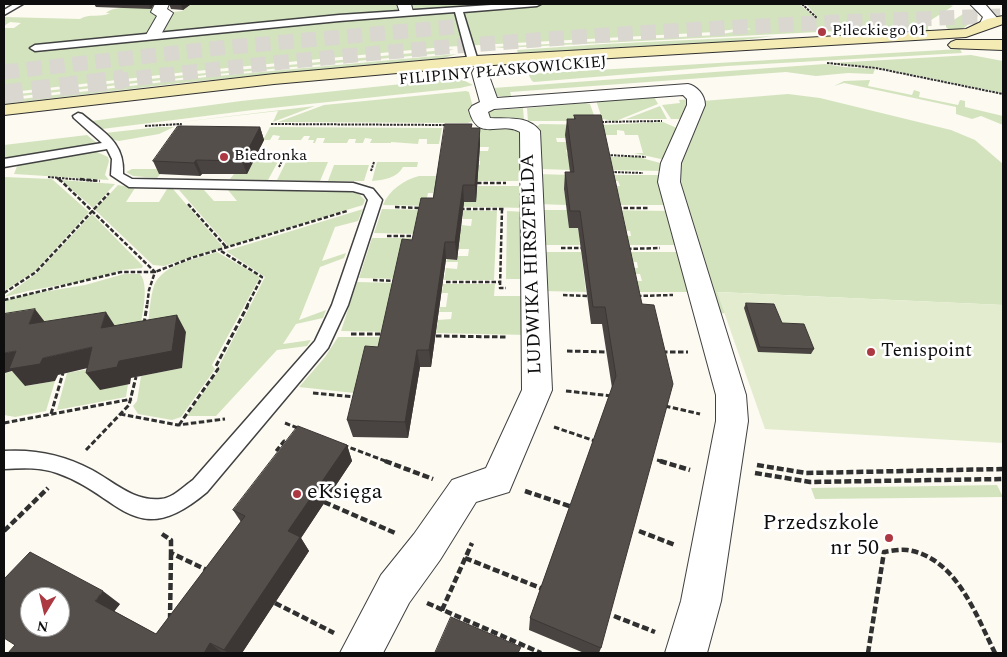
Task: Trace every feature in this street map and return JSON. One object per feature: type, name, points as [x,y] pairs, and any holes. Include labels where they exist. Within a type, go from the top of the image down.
[{"type":"main road","name":"FILIPINY PŁASKOWICKIEJ","points":[[4,125],[618,51],[966,34],[976,32],[985,26],[1003,20]]},
{"type":"main road","points":[[985,26],[986,34],[1003,44]]},
{"type":"main road","name":"FILIPINY PŁASKOWICKIEJ","points":[[4,110],[185,88],[476,67],[612,63],[976,43],[1003,44]]},
{"type":"street","points":[[154,35],[166,13],[158,12],[162,4]]},
{"type":"street","points":[[977,4],[989,14],[991,19],[985,26]]},
{"type":"street","points":[[476,67],[487,114],[688,89],[697,102],[690,120],[660,168],[669,182],[731,395],[732,421],[701,601],[675,645]]},
{"type":"street","name":"LUDWIKA HIRSZFELDA","points":[[487,114],[526,127],[530,131],[537,351],[530,404],[497,481]]},
{"type":"street","points":[[361,653],[395,589],[464,491],[481,484],[497,481]]},
{"type":"lane","points":[[4,14],[19,4]]},
{"type":"lane","points":[[35,48],[405,8],[458,9],[537,4]]},
{"type":"lane","points":[[458,9],[476,67]]},
{"type":"lane","points":[[4,460],[35,460],[60,465],[79,473],[137,508],[155,510],[175,504],[193,493],[314,355],[327,334],[340,305],[373,207],[374,200],[372,194],[358,187],[171,184],[121,181],[116,172],[117,154],[111,145],[78,116]]},
{"type":"lane","points":[[4,162],[111,145]]},
{"type":"path","points":[[802,4],[817,18]]},
{"type":"path","points":[[825,62],[844,66],[876,68],[1003,94]]},
{"type":"path","points":[[271,124],[446,125],[487,114]]},
{"type":"path","points":[[591,122],[690,120]]},
{"type":"path","points":[[145,126],[181,124],[175,135]]},
{"type":"path","points":[[445,130],[446,125]]},
{"type":"path","points":[[603,155],[636,155],[660,168]]},
{"type":"path","points":[[611,172],[660,168]]},
{"type":"path","points":[[47,177],[121,181]]},
{"type":"path","points":[[57,178],[155,272]]},
{"type":"path","points":[[4,293],[36,272],[121,181]]},
{"type":"path","points":[[171,184],[227,248]]},
{"type":"path","points":[[4,300],[121,272],[155,272],[191,258],[359,208],[373,207]]},
{"type":"path","points":[[397,207],[425,208]]},
{"type":"path","points":[[452,208],[497,209]]},
{"type":"path","points":[[608,208],[656,208]]},
{"type":"path","points":[[363,235],[419,236]]},
{"type":"path","points":[[625,248],[667,248]]},
{"type":"path","points":[[178,425],[218,369],[216,366],[262,277],[221,250]]},
{"type":"path","points":[[143,332],[149,290],[155,272]]},
{"type":"path","points":[[446,282],[500,282]]},
{"type":"path","points":[[636,296],[681,295]]},
{"type":"path","points":[[327,334],[388,334]]},
{"type":"path","points":[[436,336],[493,337]]},
{"type":"path","points":[[537,351],[606,352]]},
{"type":"path","points":[[51,414],[62,374]]},
{"type":"path","points":[[284,390],[362,397]]},
{"type":"path","points":[[530,404],[598,393],[615,396]]},
{"type":"path","points":[[4,423],[132,398]]},
{"type":"path","points":[[530,404],[596,441]]},
{"type":"path","points":[[659,404],[732,421]]},
{"type":"path","points":[[120,414],[178,425],[263,414],[308,432]]},
{"type":"path","points":[[276,451],[284,441],[295,445]]},
{"type":"path","points":[[336,442],[464,491]]},
{"type":"path","points":[[725,458],[806,473],[1003,469]]},
{"type":"path","points":[[725,458],[760,475],[810,482],[1003,479]]},
{"type":"path","points":[[497,481],[572,508]]},
{"type":"path","points":[[324,502],[427,546]]},
{"type":"path","points":[[155,510],[150,525],[171,540],[169,623]]},
{"type":"path","points":[[638,531],[684,548]]},
{"type":"path","points":[[868,653],[884,552],[896,549],[924,554],[944,566],[962,588],[995,653]]},
{"type":"path","points":[[171,553],[213,573]]},
{"type":"path","points":[[465,558],[543,590]]},
{"type":"path","points":[[395,589],[541,653]]},
{"type":"path","points":[[275,603],[319,625]]},
{"type":"path","points":[[614,616],[675,645]]},
{"type":"green space","points":[[131,4],[158,4],[154,14],[182,11],[189,5],[180,4],[799,4],[816,18],[818,18],[806,4],[947,4],[953,6],[928,22],[928,29],[931,31],[840,33],[838,31],[493,47],[716,35],[751,29],[744,28],[714,32],[443,47],[186,72],[4,93],[4,28],[14,28],[21,23],[10,22],[4,26],[4,17],[80,19],[87,16],[110,13],[106,13],[112,9]]},
{"type":"green space","points":[[976,11],[978,16],[964,28],[949,30],[946,27],[946,25],[966,12]]},
{"type":"green space","points":[[774,36],[736,41],[518,53],[517,50],[604,44]]},
{"type":"green space","points":[[454,49],[443,53],[207,75],[4,98],[4,96],[10,95],[185,75]]},
{"type":"green space","points":[[960,49],[962,53],[727,66],[534,82],[528,74]]},
{"type":"green space","points":[[457,54],[443,58],[181,83],[4,104],[4,101],[206,77]]},
{"type":"green space","points":[[971,55],[1003,61],[1003,93],[876,67],[832,63]]},
{"type":"green space","points":[[825,64],[875,69],[873,74],[848,73],[816,76],[786,72],[510,92],[512,98],[497,96],[493,88]]},
{"type":"green space","points":[[449,79],[463,80],[473,85],[102,129],[92,121],[241,101]]},
{"type":"green space","points":[[870,80],[868,86],[912,95],[914,90],[920,92],[919,97],[958,105],[960,100],[965,101],[965,107],[1003,116],[1003,125],[981,116],[972,119],[956,114],[956,107],[844,83],[834,86],[844,81]]},
{"type":"green space","points":[[469,92],[476,119],[468,123],[278,122],[324,105]]},
{"type":"green space","points":[[788,94],[820,98],[951,130],[975,140],[1003,164],[1003,305],[718,292],[725,313],[716,314],[676,175],[703,101]]},
{"type":"green space","points":[[653,95],[658,104],[616,121],[602,119],[596,100]]},
{"type":"green space","points":[[690,99],[684,119],[671,119],[662,105],[680,103],[679,100]]},
{"type":"green space","points":[[590,104],[595,118],[590,121],[528,121],[527,108]]},
{"type":"green space","points":[[315,106],[273,122],[278,111],[172,123]]},
{"type":"green space","points":[[660,106],[667,119],[626,119]]},
{"type":"green space","points":[[523,108],[524,121],[489,121],[485,111]]},
{"type":"green space","points":[[663,122],[679,129],[665,160],[634,153],[643,153],[638,135],[625,135],[624,131],[617,130],[617,135],[605,135],[603,125]]},
{"type":"green space","points":[[540,124],[596,125],[566,138],[556,138],[557,142],[566,142],[567,145],[575,150],[566,150],[567,154],[576,154],[570,170],[541,169],[535,128]]},
{"type":"green space","points":[[174,127],[159,134],[119,141],[114,140],[105,133]]},
{"type":"green space","points":[[270,127],[442,128],[439,144],[427,144],[427,139],[419,139],[418,144],[370,143],[372,139],[365,138],[363,143],[355,143],[356,139],[349,139],[347,143],[323,143],[325,138],[317,138],[315,143],[313,143],[314,140],[308,140],[310,136],[304,136],[301,140],[278,140],[280,136],[273,135],[270,140],[263,140]]},
{"type":"green space","points":[[449,128],[520,129],[522,181],[477,181],[470,164],[480,165],[480,161],[470,160],[479,151],[488,151],[489,147],[480,147]]},
{"type":"green space","points":[[87,135],[98,144],[4,159],[4,145]]},
{"type":"green space","points":[[97,152],[108,157],[109,161],[105,175],[109,180],[14,174],[18,164]]},
{"type":"green space","points":[[607,157],[638,157],[664,164],[662,171],[607,170]]},
{"type":"green space","points":[[255,158],[280,158],[268,180],[230,179],[234,174],[247,174]]},
{"type":"green space","points":[[286,162],[328,162],[320,181],[277,180]]},
{"type":"green space","points":[[377,162],[418,162],[417,167],[403,167],[394,176],[372,181]]},
{"type":"green space","points":[[334,165],[369,165],[364,181],[328,181]]},
{"type":"green space","points":[[132,169],[164,169],[157,178],[133,176],[126,172]]},
{"type":"green space","points":[[537,174],[571,175],[564,189],[566,205],[538,204]]},
{"type":"green space","points":[[608,175],[662,175],[668,205],[605,205],[610,186],[620,186],[618,181],[609,181]]},
{"type":"green space","points":[[419,176],[441,176],[438,193],[428,193],[427,198],[438,198],[477,186],[525,186],[526,208],[383,205],[398,186]]},
{"type":"green space","points":[[4,177],[52,179],[89,212],[35,271],[4,291]]},
{"type":"green space","points":[[61,180],[115,184],[93,208]]},
{"type":"green space","points":[[118,185],[135,188],[126,202],[159,202],[167,189],[173,189],[223,247],[164,266],[153,265],[95,210]]},
{"type":"green space","points":[[179,190],[204,190],[214,201],[237,201],[228,190],[350,192],[359,194],[365,200],[363,205],[228,246]]},
{"type":"green space","points":[[363,209],[358,221],[335,227],[322,261],[346,253],[344,258],[320,267],[299,320],[326,310],[323,318],[296,324],[283,344],[311,340],[307,346],[277,350],[216,416],[187,416],[220,369],[219,366],[265,277],[226,251]]},
{"type":"green space","points":[[382,209],[497,211],[494,280],[444,280],[446,268],[457,269],[458,262],[446,262],[447,259],[457,260],[457,256],[468,256],[469,249],[458,249],[461,225],[471,226],[472,219],[462,219],[463,216],[423,215],[419,234],[374,233]]},
{"type":"green space","points":[[539,210],[567,210],[578,228],[580,245],[540,245]]},
{"type":"green space","points":[[606,210],[669,211],[679,245],[622,245],[620,236],[631,236],[630,231],[619,230]]},
{"type":"green space","points":[[507,211],[526,212],[528,279],[506,279]]},
{"type":"green space","points":[[92,214],[143,266],[142,268],[122,270],[82,281],[4,297],[37,273]]},
{"type":"green space","points":[[372,238],[419,238],[400,279],[359,278]]},
{"type":"green space","points":[[217,252],[260,277],[212,365],[215,369],[181,417],[172,420],[138,414],[133,406],[137,401],[141,376],[182,368],[186,332],[184,328],[160,333],[146,339],[153,289],[163,274],[171,268]]},
{"type":"green space","points":[[541,252],[581,252],[586,292],[543,291]]},
{"type":"green space","points":[[624,252],[680,252],[692,292],[632,292],[630,281],[642,281],[640,274],[628,274],[627,268],[638,268],[637,262],[626,262]]},
{"type":"green space","points":[[124,274],[140,274],[145,287],[144,306],[137,341],[116,325],[93,329],[41,328],[43,319],[31,321],[4,334],[4,301],[25,295],[85,285]]},
{"type":"green space","points":[[357,282],[399,283],[389,332],[341,331]]},
{"type":"green space","points":[[443,284],[495,284],[494,296],[528,296],[529,335],[436,333],[438,320],[451,319],[452,312],[439,312],[440,307],[446,307],[448,293],[442,293]]},
{"type":"green space","name":"Tenispoint","points":[[717,292],[1003,305],[1003,443],[765,429]]},
{"type":"green space","points":[[338,337],[387,337],[363,394],[299,387],[325,357]]},
{"type":"green space","points":[[105,366],[100,389],[128,384],[126,397],[57,410],[67,373]]},
{"type":"green space","points":[[32,368],[26,386],[55,381],[46,411],[15,417],[4,415],[5,373]]},
{"type":"green space","points":[[997,485],[1003,497],[815,499],[811,488]]},
{"type":"building","points":[[574,115],[601,115],[642,304],[654,305],[673,384],[601,648],[530,618],[616,376],[605,307],[593,307],[580,211],[570,211],[565,172],[574,172],[567,119],[575,119]]},
{"type":"building","points":[[445,124],[472,124],[471,128],[480,128],[475,185],[463,185],[455,242],[445,242],[429,350],[417,350],[405,422],[347,420],[365,346],[378,347],[402,239],[412,240],[421,198],[433,198]]},
{"type":"building","points":[[178,126],[260,127],[242,161],[196,160],[194,163],[153,161]]},
{"type":"building","points":[[746,303],[774,304],[782,323],[804,324],[814,349],[760,347]]},
{"type":"building","points":[[35,309],[29,324],[106,312],[101,328],[177,315],[172,351],[119,361],[117,367],[86,373],[92,347],[43,358],[40,364],[9,369],[16,351],[4,353],[4,314]]},
{"type":"building","points":[[298,426],[347,445],[288,531],[300,537],[224,650],[210,643],[204,653],[8,653],[15,645],[4,638],[4,579],[30,552],[103,591],[95,601],[156,634],[245,516],[233,510]]},
{"type":"building","points":[[451,617],[521,647],[518,653],[435,653]]},
{"type":"tunnel","points":[[114,81],[336,57],[558,38],[780,25],[1003,16]]},
{"type":"tunnel","points":[[4,72],[219,48],[463,26]]},
{"type":"tunnel","points":[[4,94],[124,79]]},
{"type":"place","name":"Pileckiego 01","points":[[822,32]]},
{"type":"place","name":"Biedronka","points":[[224,157]]},
{"type":"place","name":"Tenispoint","points":[[871,352]]},
{"type":"place","name":"eKsięga","points":[[297,494]]},
{"type":"place","name":"Przedszkole nr 50","points":[[889,538]]}]
